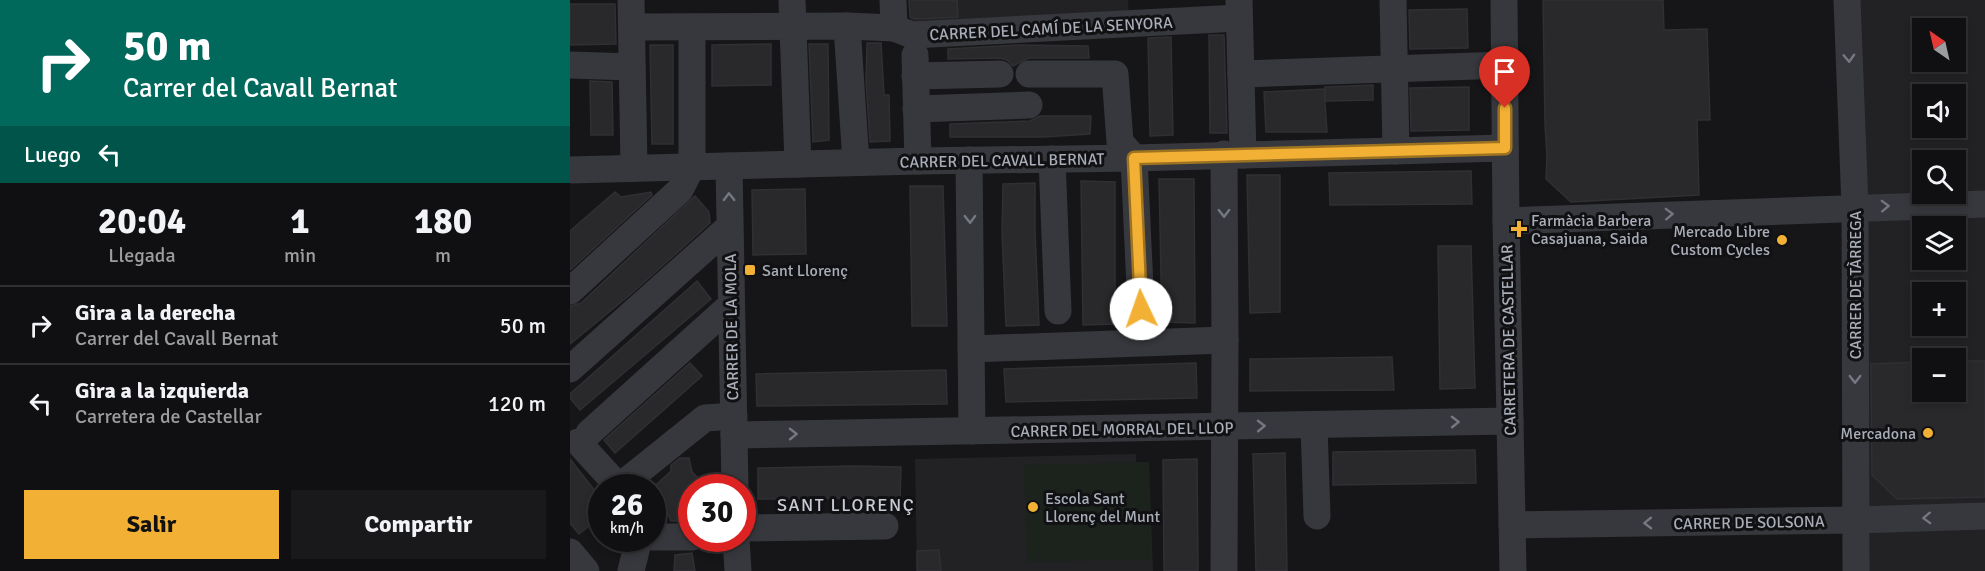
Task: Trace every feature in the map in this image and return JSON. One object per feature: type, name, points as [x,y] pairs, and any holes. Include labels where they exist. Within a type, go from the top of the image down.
[{"type":"street","points":[[631,0],[634,168]]},
{"type":"street","points":[[893,0],[894,27]]},
{"type":"street","points":[[1393,0],[1395,151]]},
{"type":"street","name":"CARRETERA DE CASTELLAR","points":[[1504,0],[1513,571]]},
{"type":"street","name":"CARRER DE TÀRREGA","points":[[1846,0],[1856,207],[1856,571]]},
{"type":"street","points":[[1224,571],[1225,340],[1233,155],[1241,74],[1239,9]]},
{"type":"street","name":"CARRER DEL CAMÍ DE LA SENYORA","points":[[632,27],[692,27],[792,13],[847,26],[894,27],[912,35],[1137,11],[1239,9]]},
{"type":"street","points":[[792,13],[798,164]]},
{"type":"street","points":[[847,26],[856,162]]},
{"type":"street","points":[[570,291],[680,190],[692,166],[692,27]]},
{"type":"street","points":[[1241,74],[1505,64]]},
{"type":"street","points":[[570,65],[632,67]]},
{"type":"street","points":[[918,161],[915,66],[1000,74]]},
{"type":"street","points":[[1029,74],[1115,74],[1120,142],[1134,158],[1141,309]]},
{"type":"street","points":[[916,109],[1029,105]]},
{"type":"street","name":"CARRER DEL CAVALL BERNAT","points":[[570,170],[1505,148]]},
{"type":"street","points":[[1053,159],[1058,312]]},
{"type":"street","points":[[969,160],[972,431]]},
{"type":"street","name":"CARRER DE LA MOLA","points":[[729,166],[735,474]]},
{"type":"street","points":[[1506,221],[1985,204]]},
{"type":"street","points":[[570,369],[729,227]]},
{"type":"street","points":[[610,474],[584,438],[731,305]]},
{"type":"street","points":[[971,348],[1225,340]]},
{"type":"street","name":"CARRER DEL MORRAL DEL LLOP","points":[[635,474],[705,418],[734,426],[972,431],[1510,421]]},
{"type":"street","points":[[1314,425],[1317,516]]},
{"type":"street","name":"CARRER DE SOLSONA","points":[[1512,525],[1985,516]]},
{"type":"street","points":[[756,528],[885,526]]},
{"type":"street","points":[[631,571],[636,552]]},
{"type":"street","points":[[737,552],[738,571]]},
{"type":"shaded area","points":[[909,0],[1128,0],[1129,17],[910,27]]},
{"type":"shaded area","points":[[1855,0],[1985,0],[1985,571],[1867,571]]},
{"type":"shaded area","name":"Escola Sant Llorenç del Munt","points":[[1136,454],[1136,462],[1149,462],[1153,571],[917,571],[915,459]]},
{"type":"shaded area","points":[[1149,462],[1151,559],[1027,562],[1024,465]]},
{"type":"building","points":[[909,0],[957,0],[958,17],[915,19],[910,17]]},
{"type":"building","points":[[1543,0],[1663,0],[1664,30],[1707,29],[1710,120],[1697,120],[1699,195],[1571,202],[1546,179]]},
{"type":"building","points":[[570,4],[615,4],[616,44],[570,45]]},
{"type":"building","points":[[1467,9],[1468,48],[1410,49],[1409,10]]},
{"type":"building","points":[[1209,35],[1224,35],[1227,133],[1210,133]]},
{"type":"building","points":[[1171,37],[1173,135],[1150,136],[1148,38]]},
{"type":"building","points":[[867,43],[881,43],[884,95],[889,95],[890,141],[870,142],[866,81]]},
{"type":"building","points":[[771,44],[771,85],[712,86],[712,45]]},
{"type":"building","points":[[809,44],[828,44],[829,140],[813,142]]},
{"type":"building","points":[[650,45],[673,45],[673,144],[652,144]]},
{"type":"building","points":[[1019,45],[1088,46],[1089,58],[1029,58],[1013,66],[1007,60],[1000,58],[948,59],[948,49]]},
{"type":"building","points":[[590,81],[612,82],[613,135],[591,135]]},
{"type":"building","points":[[1373,85],[1373,100],[1325,101],[1325,87]]},
{"type":"building","points":[[1469,87],[1469,130],[1411,131],[1410,88]]},
{"type":"building","points":[[1324,89],[1327,132],[1266,132],[1264,92]]},
{"type":"building","points":[[1040,116],[1091,116],[1090,134],[1043,137],[950,137],[950,124],[1030,121]]},
{"type":"building","points":[[1471,171],[1472,204],[1330,205],[1329,173]]},
{"type":"building","points":[[1247,175],[1280,175],[1280,312],[1250,313]]},
{"type":"building","points":[[1159,179],[1194,179],[1195,323],[1162,322]]},
{"type":"building","points":[[1081,181],[1115,182],[1115,324],[1083,325]]},
{"type":"building","points":[[1035,183],[1039,325],[1006,326],[1002,232],[1003,184]]},
{"type":"building","points":[[910,186],[943,186],[947,326],[912,326]]},
{"type":"building","points":[[805,189],[806,254],[753,255],[752,190]]},
{"type":"building","points":[[615,192],[621,197],[651,192],[652,195],[570,270],[570,231]]},
{"type":"building","points":[[695,196],[709,212],[710,223],[631,294],[570,344],[570,306],[581,303]]},
{"type":"building","points":[[1438,246],[1471,246],[1475,388],[1440,389]]},
{"type":"building","points":[[697,281],[711,299],[580,410],[570,398],[570,394]]},
{"type":"building","points":[[1392,357],[1394,390],[1250,391],[1250,359]]},
{"type":"building","name":"Mercadona","points":[[1966,361],[1985,361],[1985,497],[1897,499],[1872,475],[1871,364],[1912,362],[1912,402],[1966,402]]},
{"type":"building","points":[[690,363],[702,376],[615,453],[604,440]]},
{"type":"building","points":[[1196,363],[1197,398],[1006,402],[1004,369]]},
{"type":"building","points":[[946,370],[947,404],[757,406],[756,374]]},
{"type":"building","points":[[1475,450],[1476,483],[1333,485],[1333,452]]},
{"type":"building","points":[[1285,453],[1287,571],[1256,571],[1253,454]]},
{"type":"building","points":[[680,458],[689,458],[694,474],[678,474],[678,521],[671,521],[666,511],[666,476],[671,471],[671,465]]},
{"type":"building","points":[[570,459],[588,482],[588,527],[579,534],[570,523]]},
{"type":"building","points":[[1197,459],[1198,571],[1164,571],[1163,460]]},
{"type":"building","points":[[901,467],[900,498],[758,499],[758,468]]},
{"type":"building","points":[[939,550],[941,571],[917,571],[917,551]]},
{"type":"building","points":[[692,553],[695,571],[674,571],[675,555]]},
{"type":"place","name":"Farmàcia Barbera Casajuana, Saida","points":[[1519,229]]},
{"type":"place","name":"Mercado Libre Custom Cycles","points":[[1782,240]]},
{"type":"place","name":"Sant Llorenç","points":[[750,270]]},
{"type":"place","name":"Mercadona","points":[[1928,433]]},
{"type":"place","name":"Escola Sant Llorenç del Munt","points":[[1033,507]]},
{"type":"district","name":"SANT LLORENÇ","points":[[846,505]]},
{"type":"route","points":[[1141,309],[1134,158],[1505,148],[1505,108]]}]
